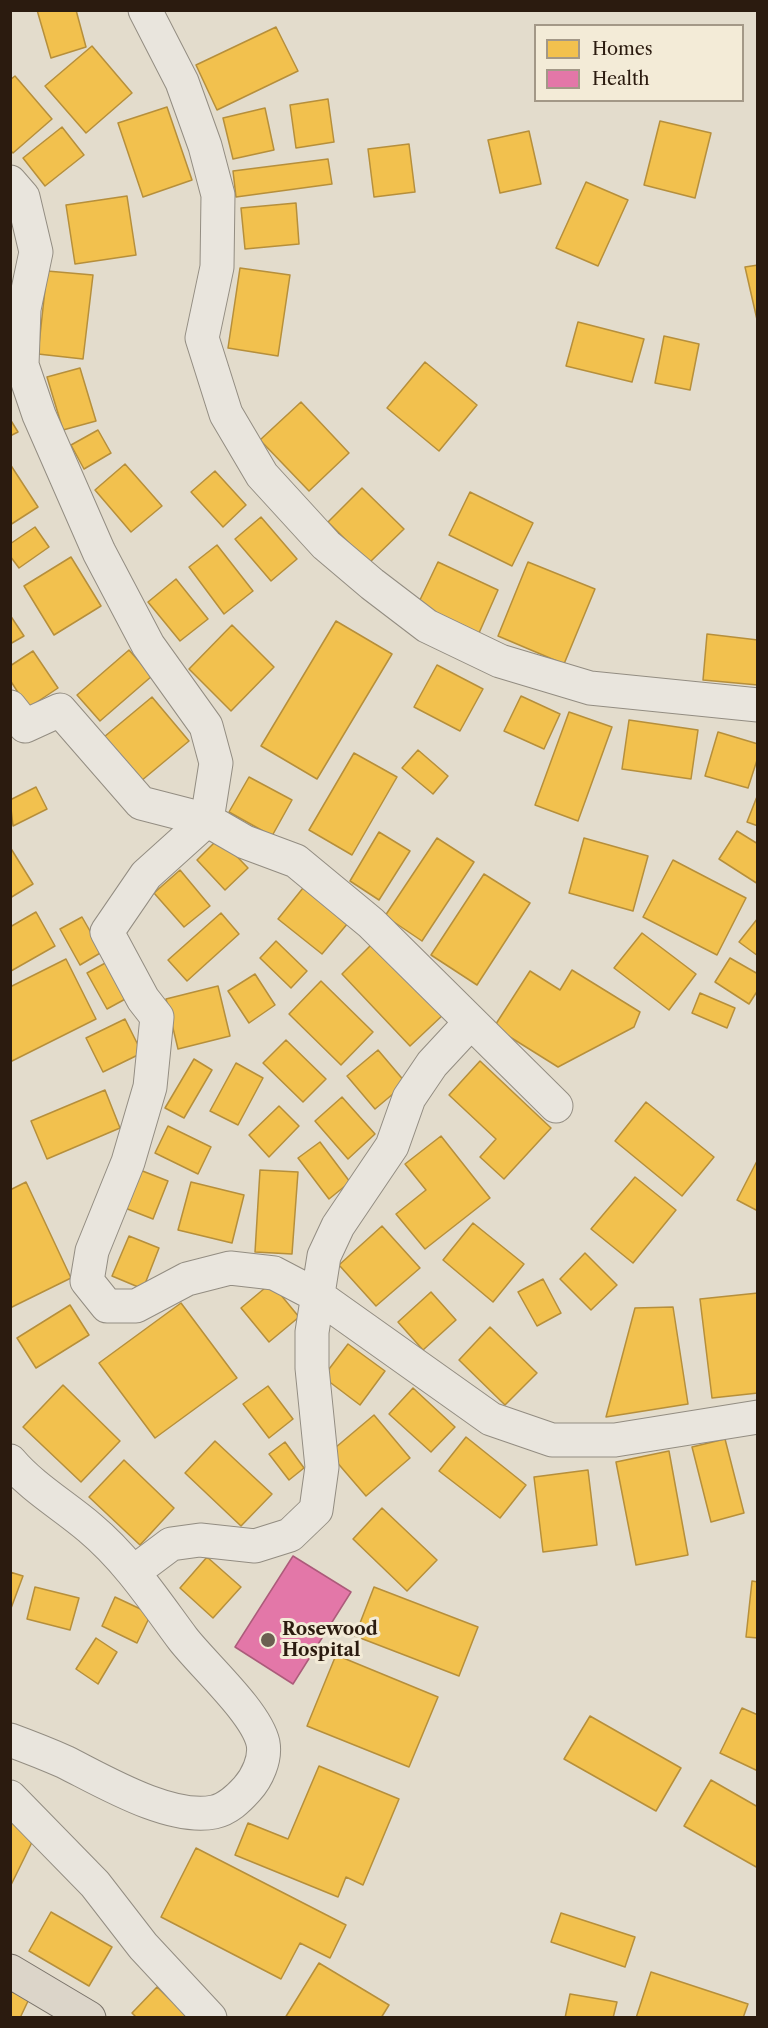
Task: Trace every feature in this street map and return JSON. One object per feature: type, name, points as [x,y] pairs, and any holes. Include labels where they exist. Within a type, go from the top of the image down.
[{"type":"main road","points":[[10,1971],[89,2018]]},
{"type":"street","points":[[145,10],[182,82],[205,146],[218,195],[216,267],[202,338],[226,414],[262,475],[326,545],[372,584],[427,626],[500,662],[590,688],[758,705]]},
{"type":"street","points":[[10,182],[23,197],[36,252],[24,309],[22,365],[39,415],[99,552],[148,645],[206,726],[216,763],[207,820],[146,875],[108,932],[143,999],[157,1017],[150,1087],[128,1162],[92,1251],[87,1281],[107,1306],[136,1306],[187,1279],[230,1268],[274,1273],[318,1296],[491,1419],[552,1440],[615,1440],[758,1417]]},
{"type":"street","points":[[10,707],[24,726],[60,710],[141,803],[207,820],[245,842],[296,861],[370,923],[556,1106]]},
{"type":"street","points":[[135,1571],[171,1544],[200,1540],[255,1546],[290,1535],[316,1510],[322,1467],[312,1368],[312,1332],[324,1256],[338,1226],[392,1146],[409,1098],[432,1064],[470,1023]]},
{"type":"street","points":[[10,1461],[23,1476],[90,1528],[135,1571],[183,1639],[235,1697],[255,1725],[263,1744],[261,1766],[249,1787],[234,1803],[214,1812],[187,1812],[157,1804],[101,1782],[64,1762],[10,1740]]},
{"type":"street","points":[[10,1797],[95,1884],[143,1946],[210,2018]]},
{"type":"building: Homes","points":[[37,10],[76,10],[86,47],[51,58]]},
{"type":"building: Homes","points":[[276,27],[298,71],[217,110],[196,65]]},
{"type":"building: Homes","points":[[92,46],[132,93],[86,133],[45,86]]},
{"type":"building: Homes","points":[[15,76],[52,119],[13,153],[10,150],[10,80]]},
{"type":"building: Homes","points":[[328,99],[334,142],[296,148],[290,105]]},
{"type":"building: Homes","points":[[167,107],[192,180],[143,197],[118,123]]},
{"type":"building: Homes","points":[[265,108],[274,150],[233,159],[223,118]]},
{"type":"building: Homes","points":[[660,121],[711,133],[695,198],[644,185]]},
{"type":"building: Homes","points":[[62,127],[84,155],[45,186],[23,158]]},
{"type":"building: Homes","points":[[529,131],[541,184],[500,193],[488,140]]},
{"type":"building: Homes","points":[[409,144],[415,192],[374,197],[368,149]]},
{"type":"building: Homes","points":[[328,159],[332,184],[236,197],[233,171]]},
{"type":"building: Homes","points":[[586,182],[628,200],[598,266],[556,248]]},
{"type":"building: Homes","points":[[127,196],[136,255],[75,264],[66,205]]},
{"type":"building: Homes","points":[[296,203],[299,244],[245,249],[241,208]]},
{"type":"building: Homes","points":[[758,265],[758,324],[745,267]]},
{"type":"building: Homes","points":[[240,268],[290,275],[278,356],[228,348]]},
{"type":"building: Homes","points":[[47,271],[93,275],[83,359],[38,354]]},
{"type":"building: Homes","points":[[578,322],[644,339],[632,382],[566,366]]},
{"type":"building: Homes","points":[[664,336],[699,344],[690,390],[655,383]]},
{"type":"building: Homes","points":[[425,362],[477,405],[439,451],[387,408]]},
{"type":"building: Homes","points":[[80,368],[96,421],[63,430],[47,377]]},
{"type":"building: Homes","points":[[301,402],[349,453],[309,491],[260,440]]},
{"type":"building: Homes","points":[[10,419],[18,432],[10,436]]},
{"type":"building: Homes","points":[[98,430],[111,453],[84,469],[71,445]]},
{"type":"building: Homes","points":[[10,464],[38,507],[10,525]]},
{"type":"building: Homes","points":[[125,464],[162,506],[131,532],[95,490]]},
{"type":"building: Homes","points":[[215,471],[246,505],[223,527],[191,492]]},
{"type":"building: Homes","points":[[362,488],[404,529],[369,563],[328,522]]},
{"type":"building: Homes","points":[[470,492],[533,523],[512,566],[449,535]]},
{"type":"building: Homes","points":[[261,517],[297,559],[271,581],[235,539]]},
{"type":"building: Homes","points":[[35,527],[49,547],[19,568],[10,556],[10,544]]},
{"type":"building: Homes","points":[[217,545],[253,591],[224,614],[189,567]]},
{"type":"building: Homes","points":[[71,557],[101,606],[54,635],[24,586]]},
{"type":"building: Homes","points":[[438,562],[498,590],[479,633],[418,604]]},
{"type":"building: Homes","points":[[528,562],[595,589],[564,664],[498,636]]},
{"type":"building: Homes","points":[[176,579],[208,619],[180,641],[148,602]]},
{"type":"building: Homes","points":[[10,615],[24,636],[10,644]]},
{"type":"building: Homes","points":[[336,621],[392,654],[317,779],[261,746]]},
{"type":"building: Homes","points":[[232,625],[274,667],[231,711],[189,669]]},
{"type":"building: Homes","points":[[707,634],[758,640],[758,685],[703,680]]},
{"type":"building: Homes","points":[[129,650],[152,676],[100,721],[77,695]]},
{"type":"building: Homes","points":[[33,651],[58,688],[28,708],[10,680],[10,666]]},
{"type":"building: Homes","points":[[437,665],[483,689],[460,731],[414,707]]},
{"type":"building: Homes","points":[[521,696],[560,714],[544,749],[504,731]]},
{"type":"building: Homes","points":[[152,697],[189,741],[141,781],[104,737]]},
{"type":"building: Homes","points":[[569,712],[612,727],[578,821],[535,805]]},
{"type":"building: Homes","points":[[629,720],[698,730],[691,779],[622,769]]},
{"type":"building: Homes","points":[[718,732],[758,744],[758,757],[748,788],[705,776]]},
{"type":"building: Homes","points":[[418,750],[448,776],[433,794],[402,768]]},
{"type":"building: Homes","points":[[354,753],[397,777],[352,855],[309,830]]},
{"type":"building: Homes","points":[[249,777],[292,800],[272,836],[229,812]]},
{"type":"building: Homes","points":[[36,787],[47,809],[13,826],[10,800]]},
{"type":"building: Homes","points":[[758,794],[758,826],[747,822]]},
{"type":"building: Homes","points":[[737,831],[758,844],[758,884],[719,859]]},
{"type":"building: Homes","points":[[379,832],[410,851],[379,900],[350,881]]},
{"type":"building: Homes","points":[[219,838],[248,868],[225,890],[197,860]]},
{"type":"building: Homes","points":[[437,838],[474,862],[422,941],[385,916]]},
{"type":"building: Homes","points":[[584,838],[648,856],[633,911],[569,893]]},
{"type":"building: Homes","points":[[10,847],[33,884],[10,898]]},
{"type":"building: Homes","points":[[673,860],[746,898],[717,955],[643,917]]},
{"type":"building: Homes","points":[[180,870],[210,906],[184,927],[154,893]]},
{"type":"building: Homes","points":[[484,874],[530,903],[477,985],[431,955]]},
{"type":"building: Homes","points":[[303,888],[348,923],[322,954],[278,919]]},
{"type":"building: Homes","points":[[36,912],[55,946],[11,971],[10,927]]},
{"type":"building: Homes","points":[[221,913],[239,934],[187,981],[168,960]]},
{"type":"building: Homes","points":[[82,917],[102,952],[80,965],[60,929]]},
{"type":"building: Homes","points":[[758,918],[758,956],[739,942]]},
{"type":"building: Homes","points":[[642,933],[696,974],[669,1010],[614,968]]},
{"type":"building: Homes","points":[[276,941],[307,971],[291,988],[260,958]]},
{"type":"building: Homes","points":[[375,941],[445,1013],[410,1046],[342,974]]},
{"type":"building: Homes","points":[[730,958],[758,974],[758,990],[749,1004],[715,982]]},
{"type":"building: Homes","points":[[66,959],[96,1019],[10,1062],[10,987]]},
{"type":"building: Homes","points":[[109,961],[129,997],[107,1009],[87,973]]},
{"type":"building: Homes","points":[[572,970],[640,1012],[634,1027],[558,1067],[494,1027],[530,971],[560,990]]},
{"type":"building: Homes","points":[[255,974],[275,1005],[249,1023],[228,991]]},
{"type":"building: Homes","points":[[321,981],[373,1032],[341,1065],[289,1014]]},
{"type":"building: Homes","points":[[218,986],[230,1036],[178,1049],[166,999]]},
{"type":"building: Homes","points":[[700,993],[735,1008],[727,1028],[692,1013]]},
{"type":"building: Homes","points":[[125,1019],[142,1053],[103,1072],[86,1038]]},
{"type":"building: Homes","points":[[286,1040],[326,1079],[303,1102],[263,1063]]},
{"type":"building: Homes","points":[[378,1050],[406,1083],[375,1109],[347,1076]]},
{"type":"building: Homes","points":[[194,1059],[212,1070],[184,1118],[165,1108]]},
{"type":"building: Homes","points":[[480,1061],[551,1128],[504,1179],[480,1157],[496,1139],[449,1095]]},
{"type":"building: Homes","points":[[236,1063],[263,1078],[238,1125],[210,1111]]},
{"type":"building: Homes","points":[[105,1090],[120,1128],[47,1159],[31,1121]]},
{"type":"building: Homes","points":[[342,1097],[375,1134],[348,1159],[315,1121]]},
{"type":"building: Homes","points":[[646,1102],[714,1157],[682,1196],[615,1141]]},
{"type":"building: Homes","points":[[279,1106],[299,1126],[269,1157],[249,1135]]},
{"type":"building: Homes","points":[[168,1126],[211,1147],[198,1174],[155,1153]]},
{"type":"building: Homes","points":[[441,1136],[490,1198],[425,1249],[396,1214],[426,1190],[405,1164]]},
{"type":"building: Homes","points":[[320,1142],[350,1182],[329,1199],[298,1158]]},
{"type":"building: Homes","points":[[758,1159],[758,1211],[737,1200]]},
{"type":"building: Homes","points":[[140,1170],[168,1181],[153,1219],[125,1208]]},
{"type":"building: Homes","points":[[260,1170],[298,1172],[292,1254],[255,1252]]},
{"type":"building: Homes","points":[[635,1177],[676,1210],[633,1263],[591,1229]]},
{"type":"building: Homes","points":[[26,1182],[71,1278],[10,1308],[10,1190]]},
{"type":"building: Homes","points":[[191,1182],[244,1195],[232,1243],[178,1230]]},
{"type":"building: Homes","points":[[473,1223],[524,1264],[493,1302],[443,1260]]},
{"type":"building: Homes","points":[[382,1226],[420,1268],[376,1306],[339,1265]]},
{"type":"building: Homes","points":[[129,1236],[159,1248],[143,1289],[112,1276]]},
{"type":"building: Homes","points":[[585,1253],[617,1285],[591,1310],[560,1279]]},
{"type":"building: Homes","points":[[543,1279],[561,1313],[537,1326],[518,1292]]},
{"type":"building: Homes","points":[[271,1283],[299,1317],[269,1342],[241,1308]]},
{"type":"building: Homes","points":[[431,1292],[456,1320],[423,1350],[398,1322]]},
{"type":"building: Homes","points":[[758,1293],[758,1393],[712,1398],[700,1299]]},
{"type":"building: Homes","points":[[181,1303],[237,1378],[155,1438],[99,1363]]},
{"type":"building: Homes","points":[[70,1305],[89,1335],[36,1368],[17,1338]]},
{"type":"building: Homes","points":[[673,1307],[688,1404],[606,1417],[635,1308]]},
{"type":"building: Homes","points":[[490,1327],[537,1373],[505,1405],[459,1360]]},
{"type":"building: Homes","points":[[348,1344],[385,1371],[360,1405],[323,1377]]},
{"type":"building: Homes","points":[[63,1385],[120,1441],[81,1482],[23,1427]]},
{"type":"building: Homes","points":[[268,1386],[293,1419],[269,1438],[243,1404]]},
{"type":"building: Homes","points":[[413,1388],[455,1427],[431,1452],[389,1414]]},
{"type":"building: Homes","points":[[374,1415],[410,1458],[366,1496],[329,1453]]},
{"type":"building: Homes","points":[[466,1437],[526,1485],[500,1518],[439,1471]]},
{"type":"building: Homes","points":[[725,1439],[744,1513],[711,1522],[692,1447]]},
{"type":"building: Homes","points":[[215,1441],[272,1494],[241,1526],[185,1473]]},
{"type":"building: Homes","points":[[285,1442],[304,1468],[289,1480],[269,1454]]},
{"type":"building: Homes","points":[[669,1451],[688,1555],[636,1565],[616,1462]]},
{"type":"building: Homes","points":[[124,1460],[174,1508],[140,1545],[89,1497]]},
{"type":"building: Homes","points":[[588,1470],[597,1545],[543,1552],[534,1477]]},
{"type":"building: Homes","points":[[382,1508],[437,1560],[407,1591],[353,1539]]},
{"type":"building: Homes","points":[[207,1557],[241,1587],[213,1618],[180,1588]]},
{"type":"building: Homes","points":[[10,1572],[23,1576],[10,1611]]},
{"type":"building: Homes","points":[[752,1581],[758,1582],[758,1638],[746,1637]]},
{"type":"building: Homes","points":[[35,1587],[79,1598],[70,1630],[27,1619]]},
{"type":"building: Homes","points":[[374,1587],[478,1627],[459,1676],[355,1636]]},
{"type":"building: Homes","points":[[115,1597],[151,1614],[137,1643],[102,1626]]},
{"type":"building: Homes","points":[[96,1638],[117,1652],[98,1684],[76,1669]]},
{"type":"building: Homes","points":[[336,1655],[438,1697],[409,1767],[307,1726]]},
{"type":"building: Homes","points":[[742,1708],[758,1715],[758,1771],[720,1753]]},
{"type":"building: Homes","points":[[590,1716],[681,1768],[656,1811],[564,1759]]},
{"type":"building: Homes","points":[[319,1766],[399,1799],[363,1885],[346,1877],[338,1897],[235,1855],[248,1823],[288,1839]]},
{"type":"building: Homes","points":[[711,1780],[758,1807],[758,1868],[684,1826]]},
{"type":"building: Homes","points":[[10,1817],[38,1830],[10,1887]]},
{"type":"building: Homes","points":[[196,1848],[346,1925],[330,1958],[300,1943],[281,1979],[161,1917]]},
{"type":"building: Homes","points":[[51,1912],[112,1947],[89,1986],[29,1951]]},
{"type":"building: Homes","points":[[561,1913],[635,1937],[625,1967],[551,1942]]},
{"type":"building: Homes","points":[[319,1963],[389,2005],[381,2018],[285,2018]]},
{"type":"building: Homes","points":[[651,1972],[748,2004],[743,2018],[636,2018]]},
{"type":"building: Homes","points":[[157,1987],[186,2015],[183,2018],[137,2018],[132,2013]]},
{"type":"building: Homes","points":[[10,1991],[29,1999],[20,2018],[10,2018]]},
{"type":"building: Homes","points":[[570,1994],[617,2002],[613,2018],[565,2018]]},
{"type":"building: Health","points":[[293,1556],[351,1592],[293,1684],[235,1647]]},
{"type":"place","name":"Rosewood Hospital","points":[[268,1640]]}]
